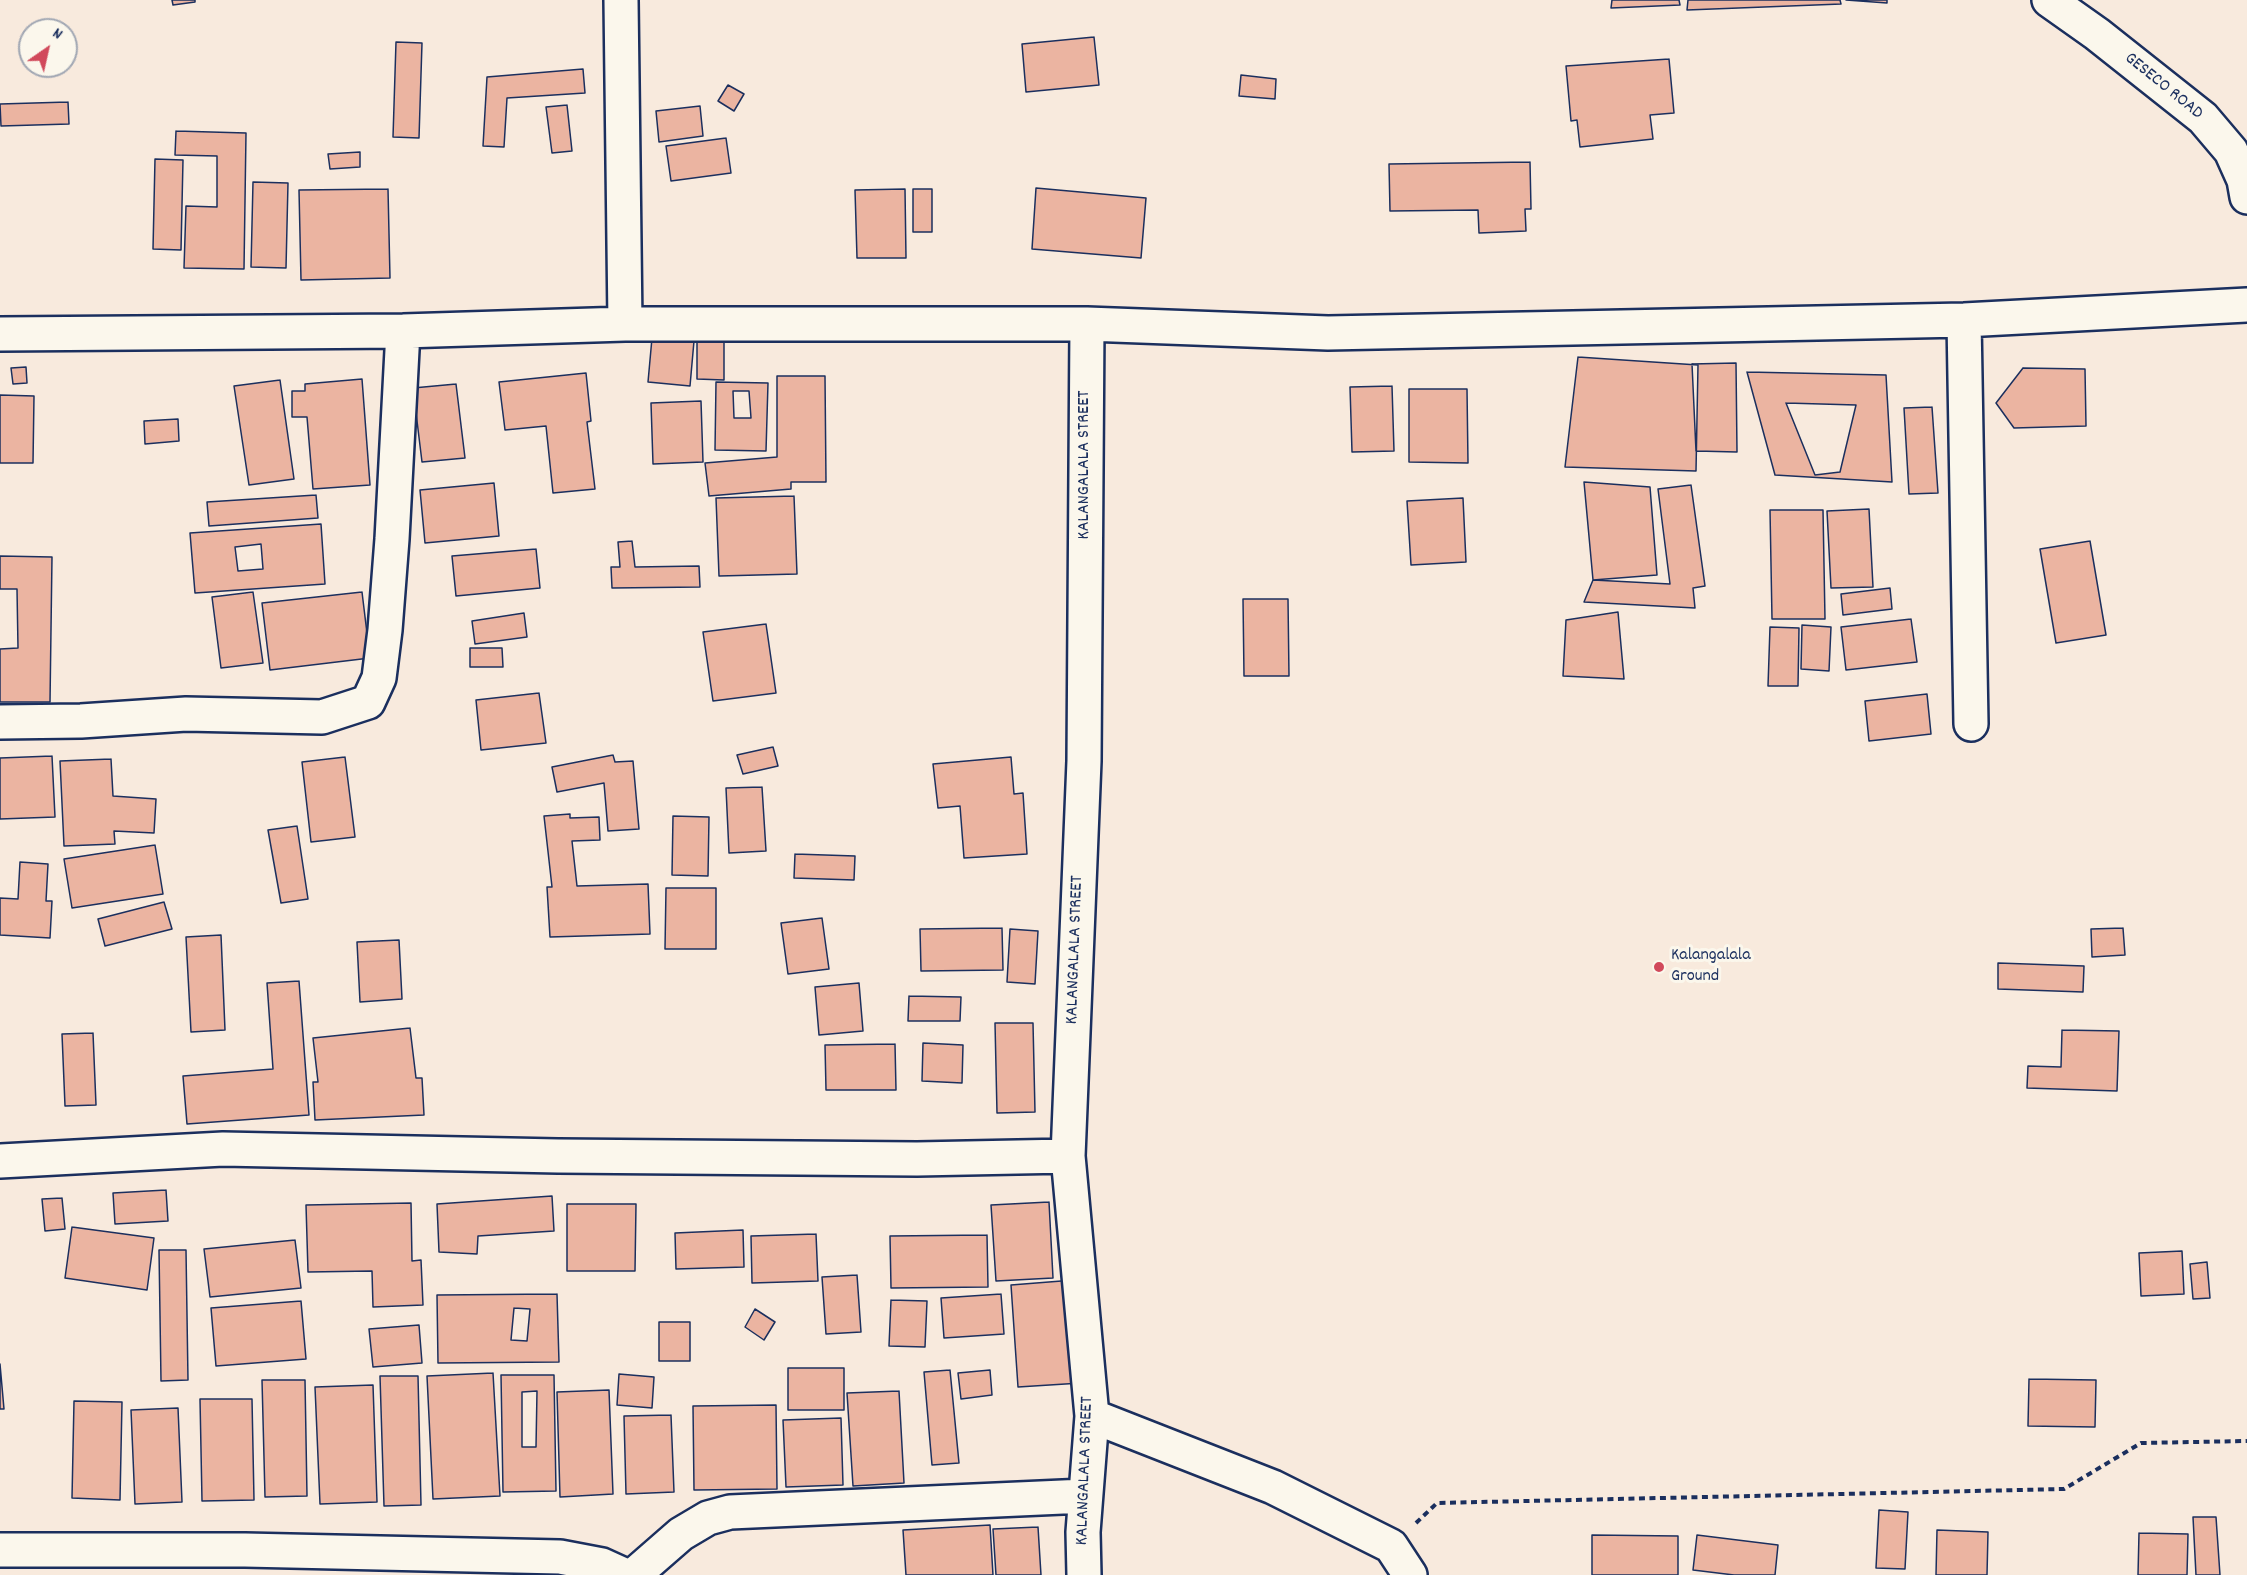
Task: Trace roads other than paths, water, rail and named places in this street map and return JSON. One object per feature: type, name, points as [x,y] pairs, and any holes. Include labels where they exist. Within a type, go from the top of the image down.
[{"type":"street","points":[[621,0],[626,324]]},
{"type":"street","name":"GESECO ROAD","points":[[2049,0],[2097,34],[2204,118],[2231,151],[2244,180],[2247,197]]},
{"type":"street","points":[[0,334],[403,331],[626,324],[1087,324],[1328,333],[1964,320],[2247,305]]},
{"type":"street","points":[[1964,320],[1971,724]]},
{"type":"street","name":"KALANGALALA STREET","points":[[1084,1575],[1083,1532],[1092,1416],[1068,1156],[1084,761],[1087,324]]},
{"type":"street","points":[[0,722],[81,721],[186,714],[322,717],[368,702],[379,678],[385,630],[403,331]]},
{"type":"street","points":[[0,1161],[223,1149],[869,1158],[1068,1156]]},
{"type":"street","points":[[1092,1416],[1273,1487],[1391,1546],[1410,1575]]},
{"type":"street","points":[[634,1575],[681,1534],[708,1518],[730,1512],[1085,1496]]},
{"type":"street","points":[[0,1550],[245,1550],[560,1557],[602,1565],[624,1575]]},
{"type":"place","name":"Kalangalala Ground","points":[[1659,967]]}]
